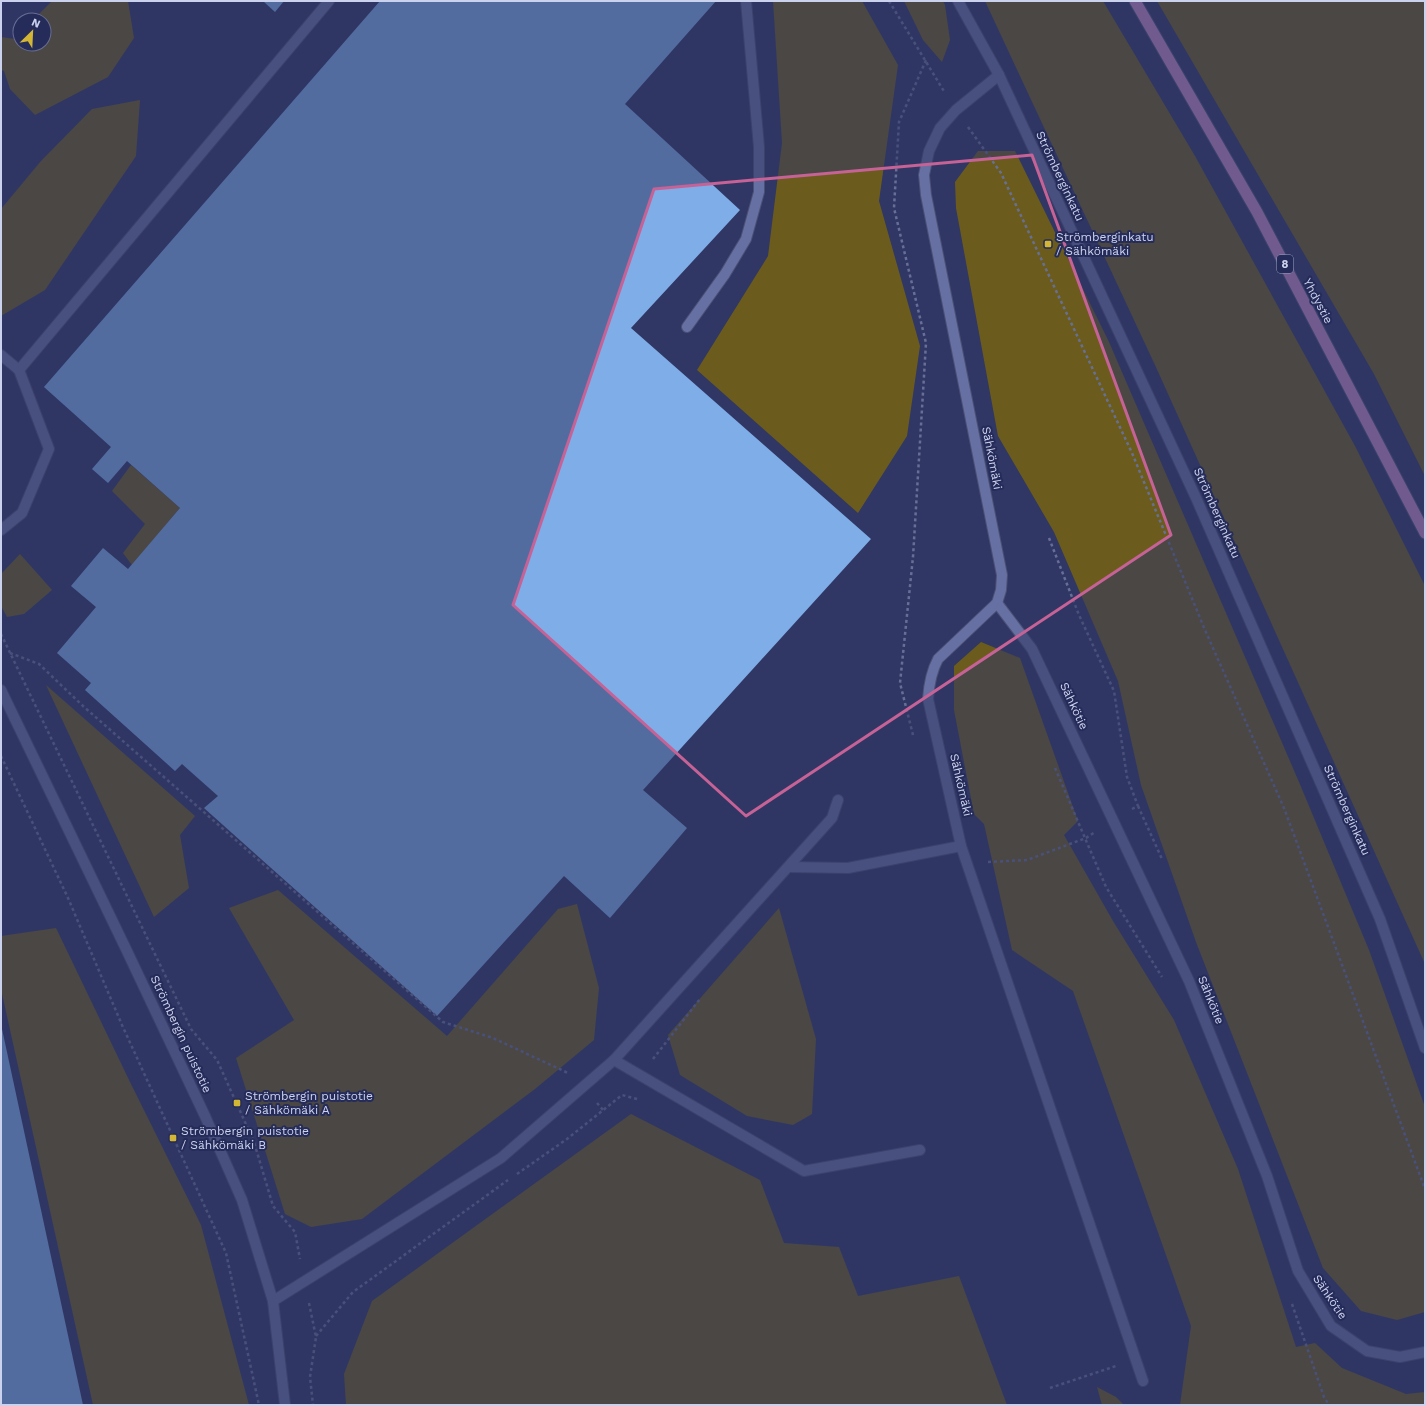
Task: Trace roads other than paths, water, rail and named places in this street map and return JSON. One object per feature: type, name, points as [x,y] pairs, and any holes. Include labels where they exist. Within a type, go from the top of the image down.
[{"type":"highway","name":"Yhdystie","points":[[1135,1],[1257,212],[1425,533]]},
{"type":"street","points":[[19,370],[329,1]]},
{"type":"street","points":[[686,328],[725,274],[746,239],[758,192],[759,148],[746,1]]},
{"type":"street","name":"Strömberginkatu","points":[[958,1],[999,76],[1197,500],[1380,919],[1425,1048]]},
{"type":"street","name":"Sähkömäki","points":[[999,76],[956,110],[940,128],[929,151],[924,175],[927,203],[1002,575],[1001,590],[997,603],[938,659],[933,669],[929,684],[928,699],[961,846],[1143,1382]]},
{"type":"street","points":[[1,355],[19,370],[49,449],[22,513],[1,530]]},
{"type":"street","name":"Sähkötie","points":[[997,603],[1032,648],[1189,980],[1268,1176],[1298,1271],[1331,1326],[1367,1351],[1400,1357],[1425,1352]]},
{"type":"street","name":"Strömbergin puistotie","points":[[1,690],[205,1116],[242,1200],[273,1301],[286,1405]]},
{"type":"street","points":[[273,1301],[501,1158],[614,1060],[832,818],[838,800]]},
{"type":"street","points":[[789,867],[848,868],[961,846]]},
{"type":"street","points":[[614,1060],[804,1171],[920,1150]]},
{"type":"place","name":"Strömberginkatu / Sähkömäki","points":[[1048,244]]},
{"type":"place","name":"Strömbergin puistotie / Sähkömäki A","points":[[237,1103]]},
{"type":"place","name":"Strömbergin puistotie / Sähkömäki B","points":[[173,1138]]}]
